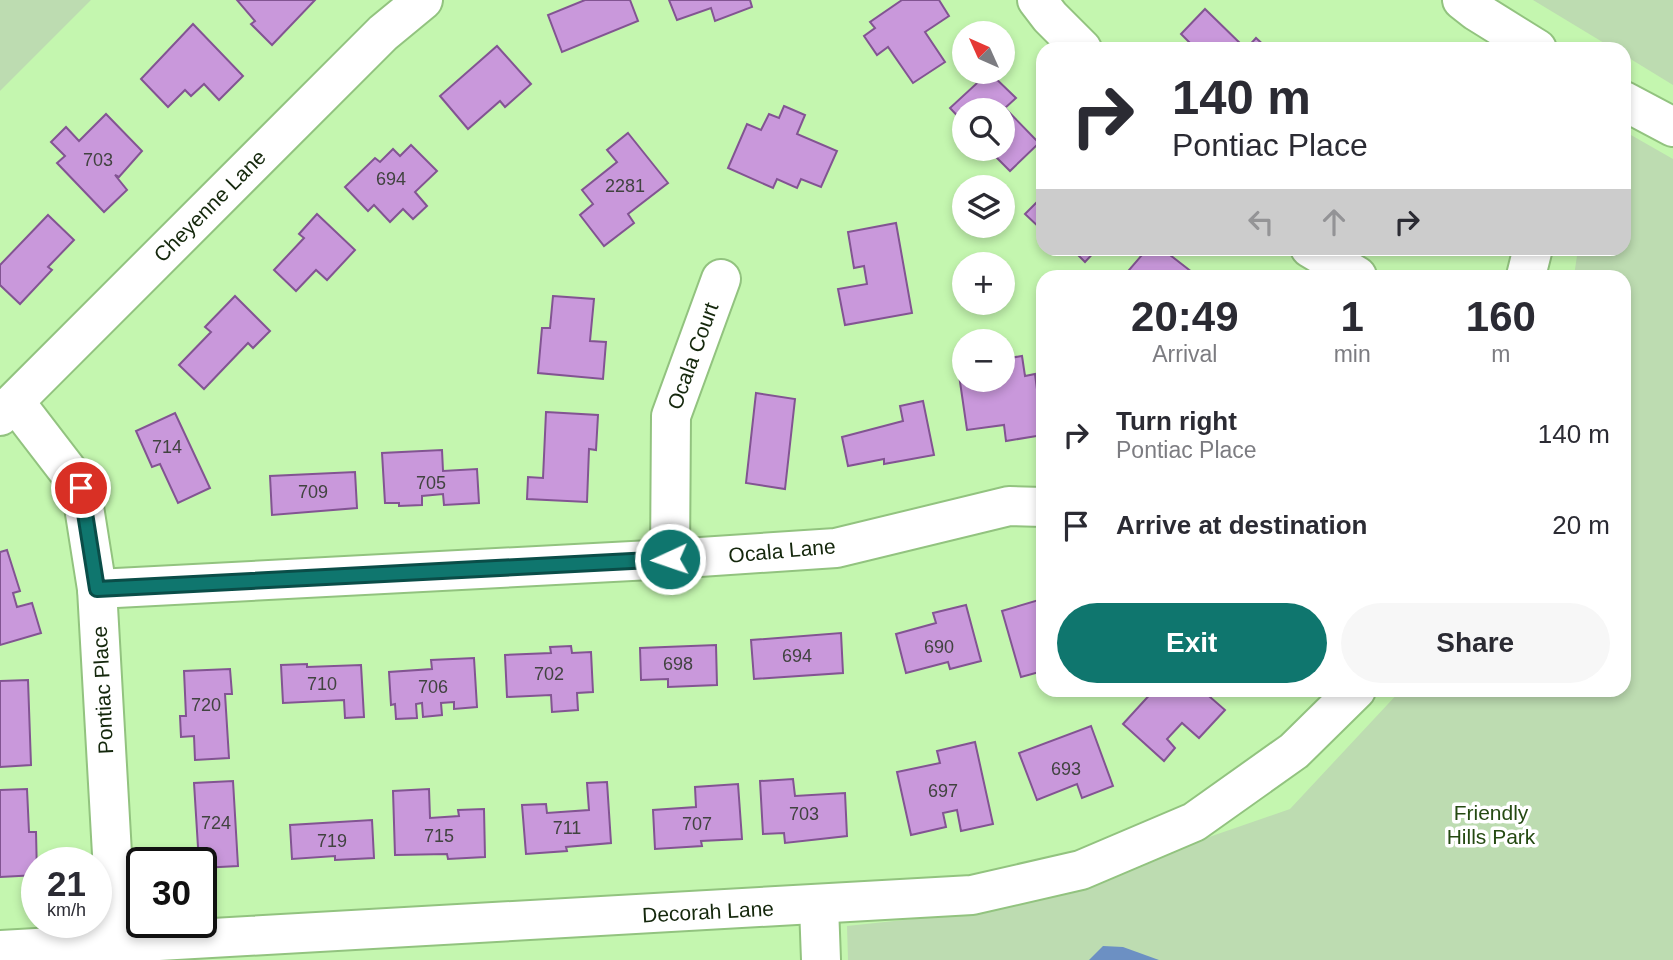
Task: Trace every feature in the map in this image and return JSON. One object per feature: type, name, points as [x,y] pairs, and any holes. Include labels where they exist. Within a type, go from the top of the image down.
[{"type":"street","name":"Cheyenne Lane","points":[[7,409],[373,43],[422,0]]},
{"type":"street","points":[[1037,0],[1075,42]]},
{"type":"street","points":[[1462,0],[1527,42]]},
{"type":"street","points":[[1631,104],[1673,127]]},
{"type":"street","points":[[1323,256],[1347,270]]},
{"type":"street","name":"Ocala Court","points":[[670,559],[671,416],[721,279]]},
{"type":"street","name":"Pontiac Place","points":[[7,409],[81,488],[97,589],[118,952]]},
{"type":"street","name":"Ocala Lane","points":[[97,589],[836,548],[1009,506],[1036,507]]},
{"type":"street","name":"Decorah Lane","points":[[0,950],[118,952],[972,895],[1080,870],[1194,822],[1294,751],[1336,697]]},
{"type":"street","points":[[819,906],[821,960]]},
{"type":"green space","points":[[0,0],[91,0],[0,91]]},
{"type":"green space","points":[[1533,0],[1673,0],[1673,85],[1631,59],[1631,42],[1602,42]]},
{"type":"green space","name":"Friendly Hills Park","points":[[1631,135],[1673,159],[1673,960],[848,960],[847,926],[998,910],[1290,809],[1394,697],[1631,697],[1631,270],[1575,270],[1577,256],[1631,256]]},
{"type":"water","points":[[1103,946],[1123,947],[1159,960],[1089,960]]},
{"type":"building","points":[[237,0],[315,0],[272,45],[251,24],[255,21]]},
{"type":"building","points":[[585,0],[630,0],[638,21],[562,52],[548,15]]},
{"type":"building","points":[[669,0],[750,0],[752,7],[715,21],[711,8],[677,20]]},
{"type":"building","points":[[902,0],[939,0],[949,16],[925,32],[945,62],[913,83],[888,47],[877,55],[864,36],[875,28],[870,22]]},
{"type":"building","points":[[1205,9],[1239,42],[1189,42],[1181,34]]},
{"type":"building","points":[[193,24],[243,76],[219,100],[204,84],[191,96],[185,90],[168,107],[141,79]]},
{"type":"building","points":[[497,46],[531,84],[505,107],[500,101],[468,129],[440,96]]},
{"type":"building","points":[[976,84],[1001,84],[1016,98],[961,98]]},
{"type":"building","points":[[784,106],[805,115],[797,134],[837,151],[821,187],[801,179],[797,188],[777,179],[773,188],[728,168],[747,124],[761,130],[769,114],[779,118]]},
{"type":"building","points":[[106,114],[142,151],[119,177],[115,175],[127,190],[104,212],[57,163],[65,156],[51,142],[66,127],[79,141]]},
{"type":"building","points":[[1015,118],[1036,140],[1036,146],[1010,171],[1000,161],[1015,161]]},
{"type":"building","points":[[628,133],[668,183],[628,214],[634,223],[604,246],[580,215],[593,204],[582,190],[617,162],[607,150]]},
{"type":"building","points":[[411,145],[437,171],[415,192],[427,206],[413,219],[403,209],[390,222],[374,205],[368,211],[345,187],[375,158],[380,162],[393,149],[400,156]]},
{"type":"building","points":[[1036,203],[1036,224],[1025,214]]},
{"type":"building","points":[[317,214],[355,250],[327,280],[316,270],[296,291],[274,270],[304,238],[299,234]]},
{"type":"building","points":[[48,215],[74,240],[48,267],[52,270],[20,304],[0,285],[0,265]]},
{"type":"building","points":[[896,223],[912,313],[845,325],[838,289],[867,284],[864,266],[854,268],[848,232]]},
{"type":"building","points":[[1079,256],[1091,256],[1085,262]]},
{"type":"building","points":[[1141,256],[1171,256],[1189,270],[1129,270]]},
{"type":"building","points":[[235,296],[270,331],[253,348],[248,343],[204,389],[179,365],[211,332],[205,327]]},
{"type":"building","points":[[553,296],[594,299],[590,341],[606,342],[603,379],[538,373],[542,328],[550,328]]},
{"type":"building","points":[[1022,356],[1025,376],[1035,374],[1036,436],[1006,441],[1004,425],[967,430],[961,392],[1015,392],[1015,357]]},
{"type":"building","points":[[756,393],[795,399],[785,489],[746,483]]},
{"type":"building","points":[[923,401],[934,455],[884,464],[884,459],[848,466],[842,437],[903,421],[900,406]]},
{"type":"building","points":[[546,412],[598,415],[596,450],[589,449],[587,502],[527,499],[528,477],[543,478]]},
{"type":"building","points":[[175,413],[210,488],[178,503],[160,464],[152,467],[136,431]]},
{"type":"building","points":[[442,450],[443,471],[477,469],[479,503],[444,505],[443,494],[422,496],[422,505],[399,506],[399,503],[385,503],[382,453]]},
{"type":"building","points":[[355,472],[357,508],[272,515],[270,476]]},
{"type":"building","points":[[7,550],[20,591],[13,593],[17,607],[32,603],[41,633],[0,645],[0,552]]},
{"type":"building","points":[[1036,601],[1036,673],[1021,677],[1002,611]]},
{"type":"building","points":[[966,605],[981,661],[950,669],[948,662],[906,673],[896,634],[936,623],[933,613]]},
{"type":"building","points":[[841,633],[843,673],[754,679],[751,640]]},
{"type":"building","points":[[716,645],[717,685],[668,687],[668,679],[641,680],[640,648]]},
{"type":"building","points":[[571,646],[572,653],[591,652],[593,692],[577,693],[578,710],[552,712],[551,695],[507,697],[505,655],[551,653],[550,647]]},
{"type":"building","points":[[474,658],[477,707],[454,709],[454,702],[441,703],[442,715],[423,717],[422,703],[416,704],[417,718],[396,719],[395,704],[391,705],[389,672],[432,669],[431,660]]},
{"type":"building","points":[[307,664],[307,667],[361,665],[364,717],[345,718],[344,700],[283,703],[281,665]]},
{"type":"building","points":[[230,669],[232,694],[225,694],[229,758],[195,760],[194,736],[181,737],[180,716],[186,716],[184,671]]},
{"type":"building","points":[[28,680],[31,765],[0,767],[0,681]]},
{"type":"building","points":[[1148,697],[1210,697],[1225,710],[1199,738],[1182,723],[1167,739],[1175,748],[1164,761],[1123,724]]},
{"type":"building","points":[[1091,726],[1113,786],[1082,798],[1077,784],[1037,800],[1019,753]]},
{"type":"building","points":[[975,742],[993,824],[961,831],[957,810],[943,813],[946,827],[911,835],[897,772],[940,763],[937,751]]},
{"type":"building","points":[[793,779],[795,796],[845,793],[847,836],[785,843],[784,833],[763,834],[760,781]]},
{"type":"building","points":[[233,781],[238,866],[217,867],[217,847],[198,847],[194,783]]},
{"type":"building","points":[[607,782],[611,843],[566,847],[567,851],[526,854],[522,805],[546,804],[547,813],[589,810],[587,783]]},
{"type":"building","points":[[738,784],[742,839],[701,841],[702,846],[655,849],[653,810],[696,807],[695,787]]},
{"type":"building","points":[[27,789],[29,832],[36,832],[36,847],[21,847],[21,876],[0,877],[0,790]]},
{"type":"building","points":[[429,789],[430,818],[459,816],[458,810],[484,809],[485,857],[448,859],[447,854],[395,855],[393,791]]},
{"type":"building","points":[[372,820],[374,858],[335,860],[335,856],[292,859],[290,825]]},
{"type":"route","points":[[81,488],[97,589],[670,559]]}]
